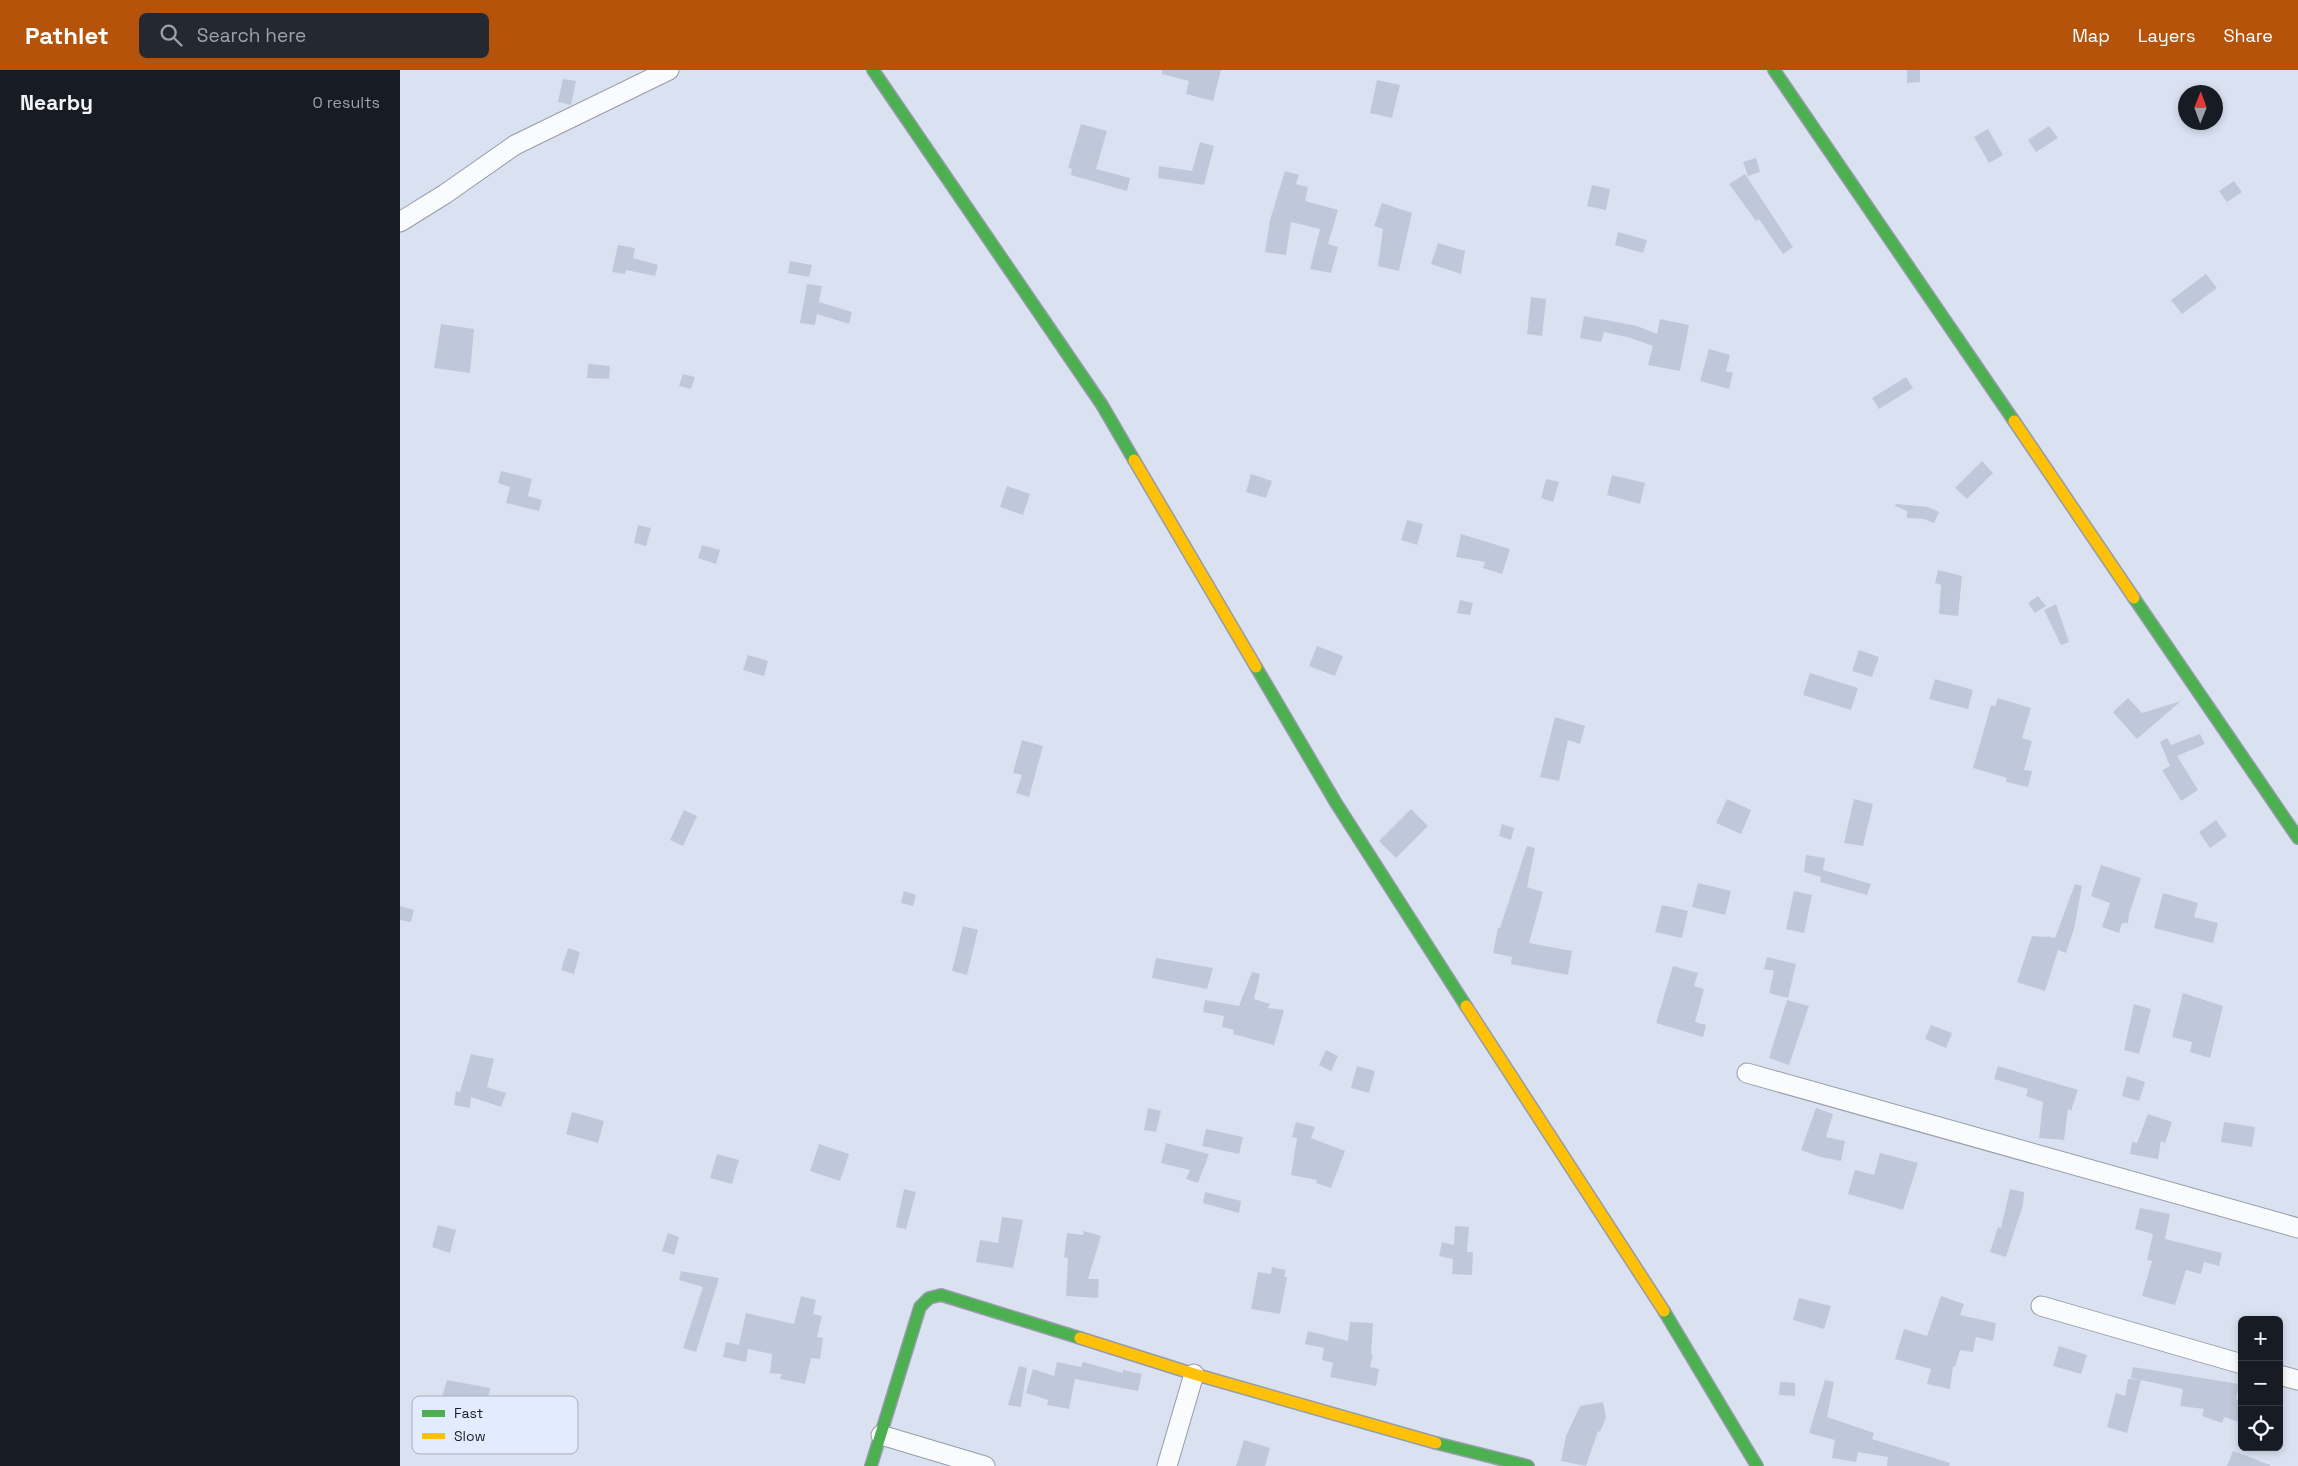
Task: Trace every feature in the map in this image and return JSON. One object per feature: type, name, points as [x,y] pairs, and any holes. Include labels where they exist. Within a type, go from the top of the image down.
[{"type":"street","points":[[400,222],[445,194],[515,145],[669,70]]},
{"type":"street","points":[[873,70],[1102,405],[1336,803],[1583,1188],[1680,1335],[1756,1466]]},
{"type":"street","points":[[1774,70],[2298,838]]},
{"type":"street","points":[[1747,1073],[2298,1228]]},
{"type":"street","points":[[871,1466],[920,1307],[929,1298],[941,1295],[1470,1460],[1528,1466]]},
{"type":"street","points":[[2041,1306],[2238,1363]]},
{"type":"street","points":[[1167,1466],[1194,1374]]},
{"type":"street","points":[[2283,1375],[2298,1380]]},
{"type":"street","points":[[881,1434],[985,1466]]},
{"type":"building","points":[[1162,70],[1221,70],[1213,101],[1186,94],[1189,81],[1162,74]]},
{"type":"building","points":[[1907,70],[1920,70],[1920,82],[1907,83]]},
{"type":"building","points":[[563,79],[576,81],[571,105],[558,102]]},
{"type":"building","points":[[1377,80],[1400,85],[1392,118],[1370,113]]},
{"type":"building","points":[[1081,124],[1107,131],[1096,169],[1130,178],[1127,191],[1071,175],[1072,169],[1068,168]]},
{"type":"building","points":[[2049,126],[2058,138],[2036,152],[2028,140]]},
{"type":"building","points":[[1988,129],[2003,155],[1989,163],[1974,137]]},
{"type":"building","points":[[1200,142],[1214,146],[1204,185],[1158,178],[1159,166],[1192,171]]},
{"type":"building","points":[[1756,158],[1760,172],[1748,176],[1743,162]]},
{"type":"building","points":[[1285,171],[1299,175],[1296,184],[1308,187],[1305,201],[1338,210],[1328,244],[1338,247],[1331,273],[1310,269],[1320,229],[1291,222],[1286,255],[1265,252],[1270,220]]},
{"type":"building","points":[[1745,174],[1793,247],[1783,254],[1759,219],[1756,221],[1729,184]]},
{"type":"building","points":[[2234,181],[2242,192],[2227,202],[2219,191]]},
{"type":"building","points":[[1592,185],[1610,189],[1606,210],[1587,206]]},
{"type":"building","points":[[1382,203],[1412,213],[1399,271],[1378,266],[1383,229],[1374,226]]},
{"type":"building","points":[[1618,232],[1647,240],[1643,253],[1615,245]]},
{"type":"building","points":[[1438,243],[1465,251],[1461,274],[1431,264]]},
{"type":"building","points":[[618,245],[635,248],[633,258],[658,265],[655,276],[626,270],[625,274],[612,272]]},
{"type":"building","points":[[790,261],[812,265],[809,277],[788,273]]},
{"type":"building","points":[[2206,274],[2217,288],[2182,314],[2171,300]]},
{"type":"building","points":[[807,284],[822,286],[819,302],[852,312],[849,324],[817,314],[815,325],[800,323]]},
{"type":"building","points":[[1531,297],[1546,299],[1542,336],[1527,334]]},
{"type":"building","points":[[1584,316],[1637,326],[1657,334],[1660,319],[1689,325],[1680,371],[1648,365],[1653,346],[1631,338],[1604,332],[1601,342],[1580,338]]},
{"type":"building","points":[[441,324],[474,329],[470,373],[434,368]]},
{"type":"building","points":[[1709,349],[1730,355],[1726,371],[1733,373],[1729,389],[1700,381]]},
{"type":"building","points":[[588,364],[610,366],[609,379],[587,378]]},
{"type":"building","points":[[683,374],[695,377],[691,389],[679,386]]},
{"type":"building","points":[[1906,377],[1913,388],[1879,409],[1872,398]]},
{"type":"building","points":[[1982,461],[1993,473],[1967,499],[1955,488]]},
{"type":"building","points":[[501,471],[532,479],[528,496],[542,500],[539,511],[506,503],[510,487],[498,483]]},
{"type":"building","points":[[1251,474],[1272,481],[1266,498],[1246,492]]},
{"type":"building","points":[[1612,475],[1645,483],[1640,504],[1607,495]]},
{"type":"building","points":[[1546,479],[1559,482],[1553,502],[1541,498]]},
{"type":"building","points":[[1007,486],[1030,494],[1023,515],[1000,507]]},
{"type":"building","points":[[1896,504],[1928,507],[1939,512],[1934,523],[1924,519],[1907,518],[1907,511],[1895,506]]},
{"type":"building","points":[[1407,520],[1423,524],[1417,545],[1401,540]]},
{"type":"building","points":[[638,525],[651,528],[646,546],[634,543]]},
{"type":"building","points":[[1461,534],[1510,549],[1502,574],[1483,568],[1485,562],[1456,557]]},
{"type":"building","points":[[702,545],[720,550],[716,564],[698,558]]},
{"type":"building","points":[[1938,570],[1962,576],[1958,616],[1939,614],[1941,585],[1935,583]]},
{"type":"building","points":[[2038,596],[2046,606],[2035,613],[2028,603]]},
{"type":"building","points":[[1460,600],[1473,603],[1470,615],[1457,613]]},
{"type":"building","points":[[2056,604],[2069,642],[2061,645],[2044,610]]},
{"type":"building","points":[[1317,646],[1343,656],[1335,676],[1309,666]]},
{"type":"building","points":[[1859,650],[1879,657],[1872,677],[1852,671]]},
{"type":"building","points":[[748,655],[768,661],[764,676],[743,670]]},
{"type":"building","points":[[1810,673],[1858,688],[1851,710],[1803,695]]},
{"type":"building","points":[[1935,679],[1973,690],[1968,709],[1929,699]]},
{"type":"building","points":[[1998,698],[2031,708],[2022,738],[2032,741],[2024,770],[2032,771],[2028,787],[2006,782],[2007,778],[1973,768],[1991,705],[1995,706]]},
{"type":"building","points":[[2128,698],[2142,713],[2181,701],[2137,739],[2113,712]]},
{"type":"building","points":[[1555,717],[1585,726],[1580,744],[1568,740],[1559,781],[1540,777]]},
{"type":"building","points":[[2200,734],[2205,744],[2177,756],[2198,790],[2181,801],[2162,770],[2170,766],[2160,742],[2167,738],[2171,745]]},
{"type":"building","points":[[1022,740],[1043,746],[1029,797],[1016,793],[1022,775],[1013,773]]},
{"type":"building","points":[[1727,799],[1751,810],[1741,834],[1716,823]]},
{"type":"building","points":[[1854,799],[1873,804],[1863,846],[1844,843]]},
{"type":"building","points":[[1411,809],[1428,826],[1396,858],[1379,841]]},
{"type":"building","points":[[684,810],[697,816],[683,846],[670,840]]},
{"type":"building","points":[[2216,820],[2227,836],[2210,848],[2199,832]]},
{"type":"building","points":[[1502,824],[1514,828],[1511,840],[1499,836]]},
{"type":"building","points":[[1527,846],[1535,848],[1527,887],[1543,892],[1529,943],[1572,951],[1568,975],[1511,964],[1512,957],[1493,953],[1498,928],[1500,928]]},
{"type":"building","points":[[1806,855],[1825,858],[1823,870],[1871,884],[1867,895],[1820,882],[1821,877],[1804,872]]},
{"type":"building","points":[[2101,865],[2141,878],[2129,914],[2128,923],[2122,923],[2119,933],[2102,927],[2110,903],[2091,896]]},
{"type":"building","points":[[1698,883],[1731,891],[1725,915],[1692,907]]},
{"type":"building","points":[[2075,884],[2082,886],[2074,929],[2066,953],[2058,950],[2045,991],[2017,982],[2032,936],[2055,938]]},
{"type":"building","points":[[904,891],[916,895],[913,906],[901,903]]},
{"type":"building","points":[[1794,891],[1812,895],[1804,933],[1786,929]]},
{"type":"building","points":[[2163,893],[2198,903],[2194,917],[2218,923],[2213,943],[2154,928]]},
{"type":"building","points":[[1662,905],[1688,911],[1682,938],[1655,932]]},
{"type":"building","points":[[400,906],[414,910],[411,922],[400,920]]},
{"type":"building","points":[[963,926],[978,930],[967,975],[952,971]]},
{"type":"building","points":[[568,948],[580,952],[574,974],[561,970]]},
{"type":"building","points":[[1767,957],[1796,964],[1788,998],[1769,993],[1774,971],[1764,969]]},
{"type":"building","points":[[1156,958],[1213,968],[1207,989],[1152,978]]},
{"type":"building","points":[[1673,966],[1698,973],[1694,986],[1704,989],[1695,1022],[1706,1025],[1703,1037],[1656,1023]]},
{"type":"building","points":[[1252,972],[1260,974],[1254,999],[1270,1004],[1268,1008],[1284,1010],[1274,1045],[1233,1034],[1234,1030],[1222,1027],[1224,1016],[1203,1012],[1205,1000],[1239,1006]]},
{"type":"building","points":[[2183,993],[2223,1006],[2210,1058],[2190,1052],[2192,1042],[2172,1037]]},
{"type":"building","points":[[1787,1000],[1809,1006],[1789,1065],[1769,1058]]},
{"type":"building","points":[[2134,1004],[2151,1009],[2139,1054],[2124,1050]]},
{"type":"building","points":[[1931,1025],[1952,1033],[1946,1048],[1925,1039]]},
{"type":"building","points":[[1326,1050],[1338,1056],[1331,1071],[1319,1065]]},
{"type":"building","points":[[471,1054],[494,1059],[487,1087],[506,1093],[501,1107],[471,1097],[470,1108],[454,1105],[456,1091],[460,1092]]},
{"type":"building","points":[[1357,1066],[1375,1071],[1369,1093],[1351,1088]]},
{"type":"building","points":[[1998,1066],[2078,1090],[2071,1111],[2068,1109],[2064,1140],[2039,1138],[2043,1102],[2026,1096],[2028,1089],[1994,1079]]},
{"type":"building","points":[[2127,1076],[2145,1082],[2139,1101],[2122,1096]]},
{"type":"building","points":[[1148,1108],[1161,1111],[1156,1132],[1144,1130]]},
{"type":"building","points":[[1816,1108],[1833,1114],[1826,1137],[1845,1141],[1841,1161],[1801,1150]]},
{"type":"building","points":[[572,1112],[604,1121],[598,1143],[566,1134]]},
{"type":"building","points":[[2148,1114],[2172,1122],[2165,1143],[2161,1141],[2158,1159],[2130,1154],[2132,1142],[2137,1143]]},
{"type":"building","points":[[1296,1122],[1315,1127],[1311,1138],[1345,1151],[1331,1188],[1316,1183],[1317,1180],[1291,1175],[1297,1138],[1292,1137]]},
{"type":"building","points":[[2224,1122],[2255,1127],[2252,1147],[2221,1142]]},
{"type":"building","points":[[1206,1129],[1243,1137],[1239,1154],[1202,1146]]},
{"type":"building","points":[[1166,1143],[1209,1154],[1198,1183],[1186,1179],[1190,1170],[1161,1163]]},
{"type":"building","points":[[819,1144],[849,1154],[840,1181],[810,1171]]},
{"type":"building","points":[[1880,1153],[1918,1163],[1903,1210],[1848,1194],[1855,1170],[1874,1175]]},
{"type":"building","points":[[717,1154],[739,1160],[732,1184],[710,1178]]},
{"type":"building","points":[[904,1189],[916,1192],[906,1229],[896,1227]]},
{"type":"building","points":[[2010,1189],[2024,1192],[2023,1205],[2006,1257],[1990,1252],[1998,1227],[2001,1228]]},
{"type":"building","points":[[1205,1192],[1241,1201],[1239,1213],[1203,1203]]},
{"type":"building","points":[[2140,1208],[2170,1214],[2165,1239],[2222,1253],[2219,1266],[2204,1262],[2201,1274],[2186,1270],[2175,1305],[2142,1296],[2152,1261],[2147,1260],[2153,1234],[2135,1229]]},
{"type":"building","points":[[1002,1217],[1023,1220],[1013,1268],[976,1262],[980,1240],[998,1243]]},
{"type":"building","points":[[438,1225],[456,1230],[450,1253],[432,1247]]},
{"type":"building","points":[[1455,1226],[1469,1227],[1467,1252],[1473,1252],[1472,1275],[1452,1274],[1453,1259],[1439,1256],[1442,1242],[1454,1245]]},
{"type":"building","points":[[1084,1231],[1101,1236],[1088,1279],[1099,1279],[1098,1298],[1066,1296],[1068,1258],[1064,1257],[1067,1233],[1083,1235]]},
{"type":"building","points":[[668,1233],[679,1237],[674,1255],[662,1251]]},
{"type":"building","points":[[1272,1267],[1286,1270],[1284,1277],[1287,1277],[1280,1314],[1251,1309],[1258,1272],[1271,1274]]},
{"type":"building","points":[[681,1271],[719,1278],[696,1352],[683,1348],[703,1287],[679,1280]]},
{"type":"building","points":[[801,1296],[816,1300],[813,1314],[822,1316],[817,1337],[823,1338],[820,1359],[811,1358],[805,1384],[780,1379],[782,1374],[770,1373],[772,1354],[748,1349],[746,1362],[723,1357],[726,1342],[739,1345],[746,1313],[794,1324]]},
{"type":"building","points":[[1941,1296],[1964,1304],[1960,1315],[1996,1323],[1993,1341],[1976,1337],[1973,1352],[1960,1350],[1955,1367],[1953,1366],[1950,1389],[1927,1384],[1931,1369],[1895,1359],[1904,1329],[1927,1336]]},
{"type":"building","points":[[1799,1298],[1831,1306],[1824,1329],[1793,1320]]},
{"type":"building","points":[[1350,1322],[1373,1323],[1371,1354],[1373,1354],[1370,1367],[1379,1369],[1376,1386],[1330,1377],[1333,1363],[1322,1360],[1324,1348],[1305,1344],[1308,1331],[1348,1341]]},
{"type":"building","points":[[2059,1346],[2087,1355],[2081,1374],[2053,1366]]},
{"type":"building","points":[[1057,1362],[1081,1367],[1083,1362],[1123,1373],[1123,1370],[1142,1374],[1138,1391],[1075,1379],[1069,1409],[1047,1405],[1048,1400],[1026,1393],[1033,1369],[1054,1376]]},
{"type":"building","points":[[1019,1366],[1027,1368],[1021,1407],[1008,1405]]},
{"type":"building","points":[[2133,1367],[2238,1384],[2236,1399],[2238,1400],[2238,1422],[2224,1417],[2222,1423],[2202,1416],[2204,1409],[2180,1406],[2183,1389],[2131,1378]]},
{"type":"building","points":[[2128,1379],[2141,1380],[2127,1433],[2107,1427],[2116,1393],[2125,1396]]},
{"type":"building","points":[[447,1380],[490,1388],[488,1396],[442,1396]]},
{"type":"building","points":[[1825,1380],[1834,1382],[1827,1417],[1874,1433],[1872,1439],[1950,1463],[1949,1466],[1887,1466],[1888,1457],[1858,1452],[1856,1462],[1832,1458],[1835,1440],[1809,1433]]},
{"type":"building","points":[[1780,1382],[1795,1383],[1795,1396],[1779,1395]]},
{"type":"building","points":[[1603,1402],[1606,1417],[1600,1432],[1598,1431],[1586,1466],[1561,1461],[1566,1436],[1580,1406]]},
{"type":"building","points":[[1244,1440],[1270,1448],[1265,1466],[1236,1466]]},
{"type":"building","points":[[2233,1451],[2270,1465],[2270,1466],[2227,1466]]},
{"type":"traffic: fast","points":[[873,70],[1102,405],[1134,460]]},
{"type":"traffic: fast","points":[[1774,70],[2014,421]]},
{"type":"traffic: fast","points":[[2134,598],[2298,838]]},
{"type":"traffic: fast","points":[[1256,667],[1336,803],[1466,1006]]},
{"type":"traffic: fast","points":[[871,1466],[920,1307],[929,1298],[941,1295],[1080,1338]]},
{"type":"traffic: fast","points":[[1664,1311],[1757,1466]]},
{"type":"traffic: fast","points":[[1436,1443],[1528,1466]]},
{"type":"traffic: slow","points":[[2014,421],[2134,598]]},
{"type":"traffic: slow","points":[[1134,460],[1256,667]]},
{"type":"traffic: slow","points":[[1466,1006],[1664,1311]]},
{"type":"traffic: slow","points":[[1080,1338],[1194,1374],[1436,1443]]}]
